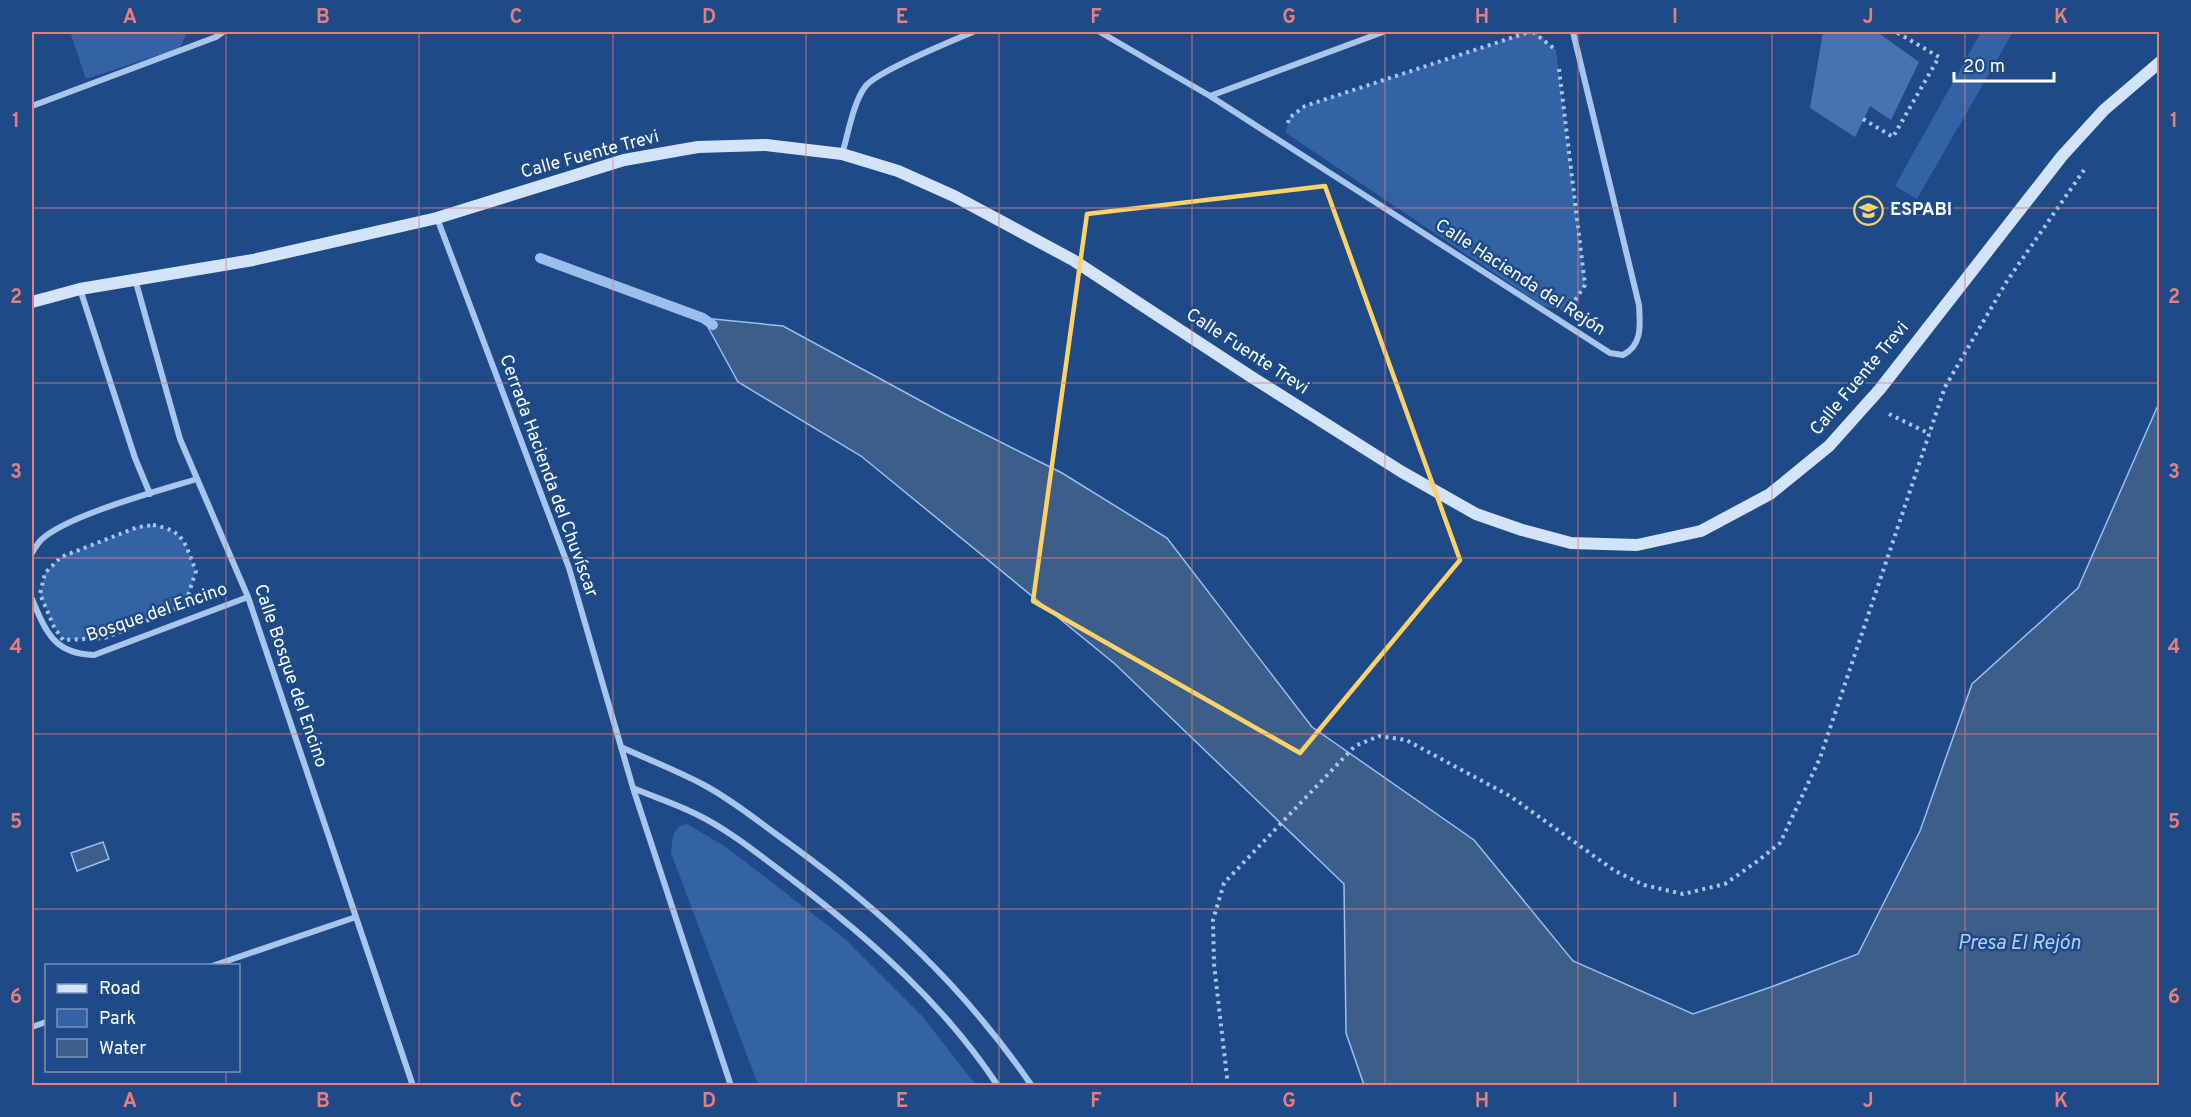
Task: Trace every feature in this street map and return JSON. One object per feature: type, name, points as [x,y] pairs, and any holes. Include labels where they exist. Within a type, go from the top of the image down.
[{"type":"street","points":[[32,106],[216,37],[223,32]]},
{"type":"street","points":[[842,154],[860,95],[867,84],[923,54],[973,32]]},
{"type":"street","name":"Calle Hacienda del Rejón","points":[[1100,32],[1210,96],[1610,353],[1623,355],[1633,347],[1641,329],[1639,305],[1574,32]]},
{"type":"street","points":[[1210,96],[1383,32]]},
{"type":"street","name":"Calle Fuente Trevi","points":[[32,302],[80,289],[253,260],[437,218],[624,160],[698,147],[766,146],[842,154],[898,171],[954,196],[1073,260],[1278,394],[1402,472],[1476,514],[1522,530],[1571,543],[1637,545],[1701,531],[1770,494],[1829,446],[1867,403],[2062,156],[2104,110],[2160,62]]},
{"type":"street","name":"Cerrada Hacienda del Chuvíscar","points":[[437,218],[569,568],[633,788],[732,1086]]},
{"type":"street","name":"Calle Bosque del Encino","points":[[135,279],[180,439],[248,597],[413,1086]]},
{"type":"street","points":[[80,289],[135,458],[150,494]]},
{"type":"street","points":[[32,553],[40,541],[56,529],[197,478]]},
{"type":"street","name":"Bosque del Encino","points":[[32,599],[43,626],[54,642],[63,649],[79,655],[94,655],[248,597]]},
{"type":"street","points":[[621,747],[706,786],[830,873],[915,947],[958,990],[1005,1047],[1032,1086]]},
{"type":"street","points":[[633,788],[697,815],[724,831],[837,915],[901,970],[975,1051],[998,1086]]},
{"type":"street","points":[[218,964],[356,917]]},
{"type":"path","points":[[1287,125],[1289,117],[1305,106],[1529,32]]},
{"type":"path","points":[[1533,32],[1556,50],[1585,285],[1570,307]]},
{"type":"path","points":[[1863,119],[1893,137],[1939,57],[1896,32]]},
{"type":"path","points":[[1228,1086],[1214,964],[1213,920],[1224,883],[1355,746],[1379,736],[1406,740],[1510,796],[1615,871],[1644,885],[1683,894],[1725,884],[1780,843],[1820,759],[1946,387],[2007,281],[2085,168]]},
{"type":"path","points":[[1867,403],[1930,434]]},
{"type":"path","points":[[153,525],[171,529],[183,539],[196,571],[185,605],[105,638],[63,640],[54,627],[40,594],[45,573],[61,558],[138,527],[153,525]]},
{"type":"highlighted area","points":[[1325,186],[1460,560],[1300,753],[1033,601],[1087,214]]},
{"type":"green space","points":[[70,32],[187,32],[180,48],[86,79]]},
{"type":"green space","points":[[1529,32],[1540,36],[1556,50],[1585,285],[1575,302],[1565,311],[1543,306],[1286,133],[1289,118],[1305,106]]},
{"type":"green space","points":[[1981,32],[2013,32],[1917,199],[1895,186]]},
{"type":"green space","points":[[153,525],[178,535],[189,553],[196,571],[185,605],[105,638],[63,640],[54,627],[40,594],[45,573],[61,557],[138,527]]},
{"type":"green space","points":[[687,824],[726,847],[844,938],[922,1016],[976,1085],[758,1085],[671,853],[675,831]]},
{"type":"water","name":"Presa El Rejón","points":[[703,318],[783,326],[945,414],[1062,473],[1167,538],[1312,727],[1474,840],[1573,961],[1693,1014],[1858,954],[1920,831],[1972,684],[2078,588],[2159,403],[2159,1085],[1364,1085],[1346,1033],[1344,884],[1115,664],[861,456],[738,382]]},
{"type":"water","points":[[103,842],[109,859],[77,871],[71,853]]},
{"type":"building","points":[[1823,32],[1877,32],[1919,62],[1891,120],[1870,106],[1855,137],[1810,108]]},
{"type":"waterway","points":[[540,258],[703,318],[713,325]]},
{"type":"place","name":"ESPABI","points":[[1869,210]]}]
